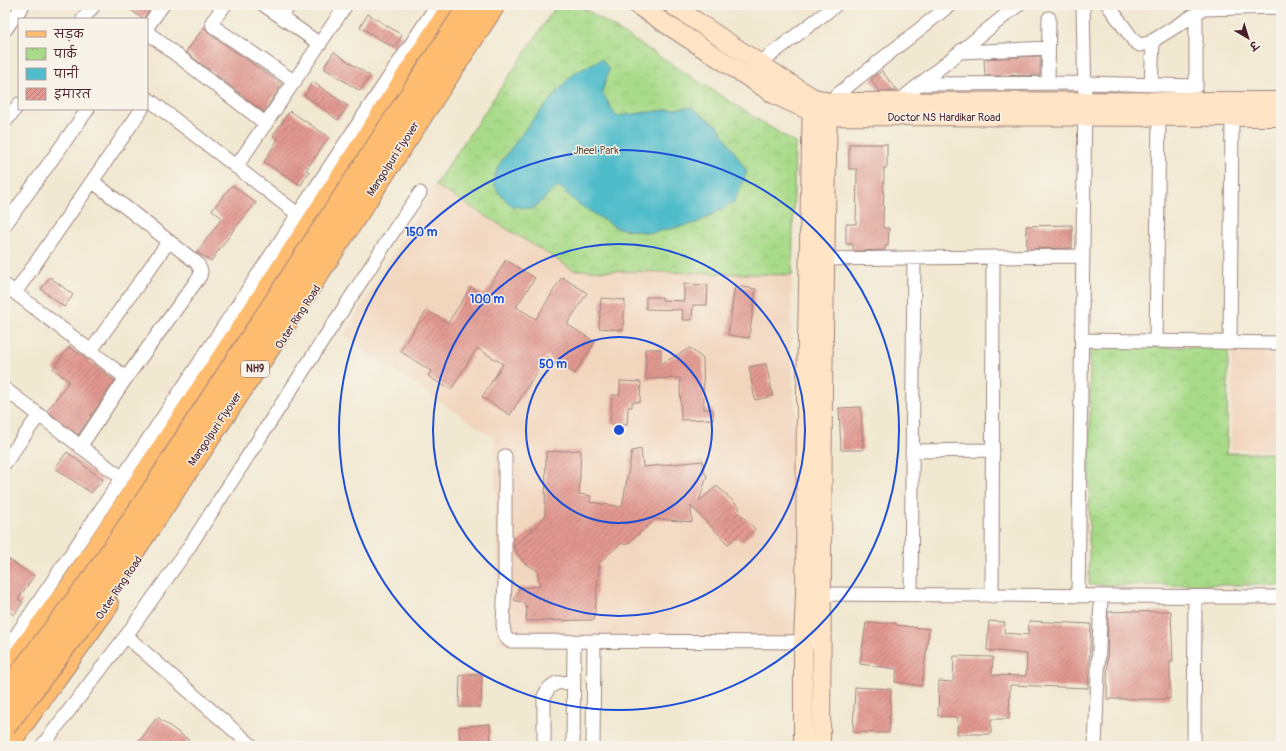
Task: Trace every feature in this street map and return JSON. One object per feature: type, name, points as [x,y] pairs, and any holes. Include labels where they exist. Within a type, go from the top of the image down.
[{"type":"highway","name":"Mangolpuri Flyover","points":[[5,694],[95,576],[146,502],[190,430],[470,5]]},
{"type":"highway","name":"Mangolpuri Flyover","points":[[5,726],[114,579],[274,340],[494,5]]},
{"type":"main road","name":"Outer Ring Road","points":[[7,746],[102,614],[503,5]]},
{"type":"main road","points":[[5,674],[71,586],[305,219],[446,8],[485,33]]},
{"type":"street","points":[[5,30],[23,5]]},
{"type":"street","points":[[84,18],[94,5]]},
{"type":"street","points":[[148,26],[163,5]]},
{"type":"street","points":[[224,5],[212,22],[213,26],[295,82]]},
{"type":"street","points":[[264,5],[320,44]]},
{"type":"street","points":[[281,17],[289,5]]},
{"type":"street","points":[[236,167],[346,5]]},
{"type":"street","name":"Doctor NS Hardikar Road","points":[[638,5],[775,94],[820,107],[1085,109],[1281,100]]},
{"type":"street","points":[[672,5],[760,63],[820,107]]},
{"type":"street","points":[[760,63],[836,5]]},
{"type":"street","points":[[820,107],[950,5]]},
{"type":"street","points":[[899,101],[1018,5]]},
{"type":"street","points":[[1078,596],[1085,109],[1083,5]]},
{"type":"street","points":[[1108,5],[1134,41],[1140,45],[1149,43],[1202,9],[1281,7]]},
{"type":"street","points":[[921,84],[1085,83],[1196,86],[1202,9]]},
{"type":"street","points":[[1048,84],[1049,18]]},
{"type":"street","points":[[148,33],[266,124]]},
{"type":"street","points":[[1151,85],[1153,40]]},
{"type":"street","points":[[960,52],[1048,48]]},
{"type":"street","name":"Doctor NS Hardikar Road","points":[[820,107],[899,101],[1085,109],[1159,117],[1281,117]]},
{"type":"street","points":[[5,652],[122,478],[305,219],[148,103]]},
{"type":"street","points":[[5,122],[18,105]]},
{"type":"street","points":[[820,107],[817,259],[806,386],[814,594],[822,641],[821,746]]},
{"type":"street","points":[[5,225],[87,110]]},
{"type":"street","points":[[126,378],[90,352],[10,289],[92,181],[141,110]]},
{"type":"street","points":[[1156,341],[1159,117]]},
{"type":"street","points":[[1230,342],[1232,117]]},
{"type":"street","points":[[80,447],[126,378],[200,276],[201,271],[198,263],[92,181]]},
{"type":"street","points":[[42,746],[126,636],[187,550],[397,226],[420,193]]},
{"type":"street","points":[[90,352],[169,241]]},
{"type":"street","points":[[817,259],[1083,256]]},
{"type":"street","points":[[992,257],[992,596]]},
{"type":"street","points":[[911,595],[914,258]]},
{"type":"street","points":[[1082,340],[1281,343]]},
{"type":"street","points":[[5,390],[122,478]]},
{"type":"street","points":[[5,463],[39,415]]},
{"type":"street","points":[[912,451],[992,450]]},
{"type":"street","points":[[505,456],[505,574],[503,624],[505,636],[510,641],[822,641]]},
{"type":"street","points":[[814,594],[1281,597]]},
{"type":"street","points":[[804,746],[803,642],[814,594]]},
{"type":"street","points":[[1095,746],[1101,596]]},
{"type":"street","points":[[1194,746],[1195,597]]},
{"type":"street","points":[[126,636],[252,746]]},
{"type":"street","points":[[573,746],[574,641]]},
{"type":"street","points":[[593,746],[594,641]]},
{"type":"street","points":[[544,746],[544,696],[549,688],[556,683],[574,682]]},
{"type":"shaded area","points":[[435,185],[574,270],[792,275],[791,357],[797,433],[800,638],[498,644],[495,439],[344,336]]},
{"type":"shaded area","points":[[1232,351],[1281,351],[1281,450],[1231,450]]},
{"type":"green space","name":"Jheel Park","points":[[557,5],[579,5],[795,143],[792,275],[574,270],[435,185]]},
{"type":"green space","points":[[1090,347],[1228,347],[1227,453],[1281,453],[1281,585],[1089,585]]},
{"type":"water","points":[[602,59],[609,70],[602,92],[616,116],[691,107],[718,126],[747,172],[734,202],[697,223],[651,233],[617,228],[577,203],[560,187],[553,190],[533,209],[512,206],[498,192],[493,182],[498,166],[530,123],[574,73]]},
{"type":"building","points":[[124,5],[153,5],[144,18]]},
{"type":"building","points":[[368,14],[402,35],[394,48],[360,27]]},
{"type":"building","points":[[204,27],[212,36],[282,84],[264,112],[186,52]]},
{"type":"building","points":[[334,52],[370,76],[360,91],[325,69],[325,65]]},
{"type":"building","points":[[1040,56],[1040,75],[985,76],[984,59]]},
{"type":"building","points":[[882,71],[897,91],[879,91],[871,79]]},
{"type":"building","points":[[313,82],[348,106],[338,120],[304,95]]},
{"type":"building","points":[[290,111],[329,137],[306,170],[309,172],[301,185],[264,162],[278,139],[273,135]]},
{"type":"building","points":[[849,144],[887,144],[887,168],[884,168],[883,228],[889,228],[888,246],[885,246],[885,250],[853,251],[853,244],[846,244],[846,224],[856,224],[857,169],[849,169]]},
{"type":"building","points":[[232,185],[256,203],[235,228],[211,261],[197,252],[222,218],[212,210]]},
{"type":"building","points":[[1072,225],[1072,248],[1027,249],[1026,226]]},
{"type":"building","points":[[506,260],[535,278],[516,307],[536,319],[562,277],[587,293],[567,324],[595,342],[575,374],[547,356],[510,415],[482,397],[503,364],[477,348],[451,390],[428,376],[431,371],[400,351],[427,310],[448,323],[471,287],[484,295]]},
{"type":"building","points":[[50,277],[73,295],[64,307],[41,289]]},
{"type":"building","points":[[684,284],[708,285],[707,305],[693,305],[692,320],[682,320],[683,310],[646,309],[646,297],[662,297],[662,300],[684,301]]},
{"type":"building","points":[[735,286],[756,289],[749,338],[728,335]]},
{"type":"building","points":[[601,298],[625,300],[623,330],[599,328]]},
{"type":"building","points":[[69,347],[89,360],[115,381],[78,435],[47,411],[69,381],[53,369]]},
{"type":"building","points":[[690,348],[703,359],[704,409],[713,409],[713,419],[681,420],[680,378],[646,379],[645,349],[661,349],[661,364]]},
{"type":"building","points":[[766,364],[773,396],[755,400],[749,367]]},
{"type":"building","points":[[620,381],[641,382],[640,402],[632,402],[632,407],[628,407],[627,425],[610,424],[612,395],[620,395]]},
{"type":"building","points":[[861,407],[863,450],[841,450],[839,408]]},
{"type":"building","points":[[641,449],[643,467],[703,461],[704,472],[707,476],[699,501],[717,486],[740,508],[737,511],[755,529],[743,542],[737,537],[728,544],[691,506],[692,522],[656,519],[626,545],[621,543],[598,564],[600,567],[594,620],[526,621],[527,609],[524,603],[514,600],[519,588],[540,586],[537,570],[524,563],[513,547],[545,517],[546,452],[581,450],[579,494],[591,496],[590,502],[622,507],[632,451]]},
{"type":"building","points":[[67,452],[103,480],[91,493],[55,468]]},
{"type":"building","points":[[5,557],[34,576],[18,599],[23,602],[14,615],[5,609]]},
{"type":"building","points":[[1171,611],[1173,662],[1170,662],[1170,699],[1107,699],[1108,612]]},
{"type":"building","points":[[989,621],[1005,622],[1004,633],[1028,635],[1029,621],[1091,624],[1088,688],[1010,685],[1009,719],[991,719],[991,734],[957,734],[958,717],[938,716],[939,681],[953,682],[954,656],[993,657],[992,675],[1026,676],[1027,654],[987,650]]},
{"type":"building","points":[[866,623],[896,623],[896,625],[929,629],[922,686],[895,682],[897,669],[860,664]]},
{"type":"building","points":[[460,675],[482,675],[481,707],[459,707]]},
{"type":"building","points":[[855,687],[891,689],[889,733],[853,732]]},
{"type":"building","points":[[157,717],[189,740],[184,746],[136,746]]},
{"type":"building","points":[[490,724],[491,746],[460,746],[459,727]]}]
